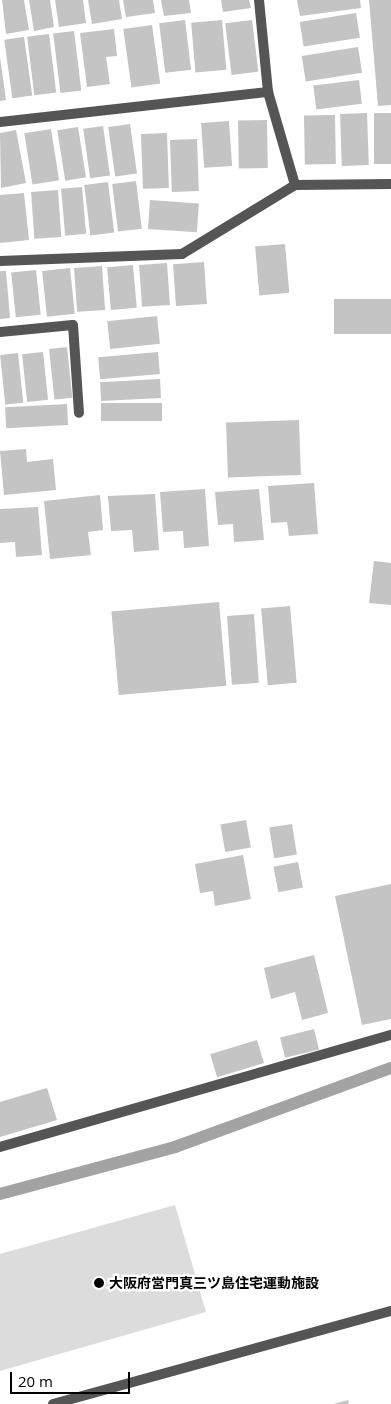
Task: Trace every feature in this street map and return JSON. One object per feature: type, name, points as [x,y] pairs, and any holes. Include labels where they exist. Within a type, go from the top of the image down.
[{"type":"street","points":[[259,0],[268,92],[295,185]]},
{"type":"street","points":[[0,122],[268,92]]},
{"type":"street","points":[[0,260],[182,254],[295,185],[391,184]]},
{"type":"street","points":[[0,332],[73,325],[79,413]]},
{"type":"street","points":[[0,1146],[391,1035]]},
{"type":"street","points":[[54,1404],[391,1310]]},
{"type":"shaded area","name":"大阪府営門真三ツ島住宅運動施設","points":[[175,1205],[206,1312],[0,1371],[0,1254]]},
{"type":"building","points":[[2,0],[24,0],[29,30],[6,34]]},
{"type":"building","points":[[29,0],[50,0],[54,27],[34,31]]},
{"type":"building","points":[[55,0],[83,0],[86,23],[59,27]]},
{"type":"building","points":[[88,0],[119,0],[122,19],[92,24]]},
{"type":"building","points":[[123,0],[153,0],[155,13],[126,17]]},
{"type":"building","points":[[161,0],[189,0],[191,13],[164,16]]},
{"type":"building","points":[[221,0],[249,0],[251,8],[223,12]]},
{"type":"building","points":[[297,0],[360,0],[361,8],[300,16]]},
{"type":"building","points":[[369,0],[391,0],[391,105],[378,106]]},
{"type":"building","points":[[356,13],[360,38],[304,47],[300,22]]},
{"type":"building","points":[[185,20],[191,70],[165,73],[159,23]]},
{"type":"building","points":[[222,20],[226,70],[195,73],[191,23]]},
{"type":"building","points":[[252,20],[258,72],[232,75],[225,23]]},
{"type":"building","points":[[152,25],[160,83],[131,87],[123,29]]},
{"type":"building","points":[[114,29],[117,56],[106,57],[110,84],[87,87],[80,33]]},
{"type":"building","points":[[74,31],[81,91],[60,93],[53,34]]},
{"type":"building","points":[[49,34],[56,93],[34,95],[27,37]]},
{"type":"building","points":[[24,37],[32,95],[12,98],[4,40]]},
{"type":"building","points":[[358,47],[362,73],[306,82],[302,56]]},
{"type":"building","points":[[0,57],[6,100],[0,101]]},
{"type":"building","points":[[359,80],[362,104],[316,109],[313,86]]},
{"type":"building","points":[[367,113],[369,165],[342,166],[340,114]]},
{"type":"building","points":[[374,113],[391,113],[391,164],[374,164]]},
{"type":"building","points":[[335,115],[336,164],[305,165],[304,116]]},
{"type":"building","points":[[267,120],[268,168],[239,168],[238,121]]},
{"type":"building","points":[[229,121],[232,166],[204,168],[201,123]]},
{"type":"building","points":[[130,124],[137,174],[115,177],[108,127]]},
{"type":"building","points":[[103,126],[110,176],[90,178],[83,129]]},
{"type":"building","points":[[78,127],[86,177],[65,181],[57,130]]},
{"type":"building","points":[[51,129],[59,180],[32,185],[24,133]]},
{"type":"building","points":[[16,130],[26,183],[1,188],[0,133]]},
{"type":"building","points":[[167,133],[169,188],[143,189],[141,134]]},
{"type":"building","points":[[197,139],[199,191],[172,192],[170,140]]},
{"type":"building","points":[[136,181],[142,229],[118,232],[112,184]]},
{"type":"building","points":[[108,182],[114,233],[90,236],[84,185]]},
{"type":"building","points":[[82,187],[86,234],[65,236],[61,189]]},
{"type":"building","points":[[58,190],[61,237],[34,239],[31,192]]},
{"type":"building","points":[[24,193],[29,240],[0,243],[0,195]]},
{"type":"building","points":[[150,200],[199,203],[197,232],[148,229]]},
{"type":"building","points":[[285,244],[289,293],[259,295],[255,247]]},
{"type":"building","points":[[204,262],[207,304],[176,306],[173,264]]},
{"type":"building","points":[[167,263],[170,305],[142,307],[139,265]]},
{"type":"building","points":[[133,265],[137,308],[111,310],[107,267]]},
{"type":"building","points":[[102,266],[105,310],[77,312],[74,268]]},
{"type":"building","points":[[70,268],[75,314],[47,317],[42,271]]},
{"type":"building","points":[[36,270],[41,315],[16,317],[11,273]]},
{"type":"building","points":[[0,271],[6,271],[10,318],[0,319]]},
{"type":"building","points":[[334,299],[391,299],[391,334],[334,334]]},
{"type":"building","points":[[157,316],[160,344],[110,349],[107,321]]},
{"type":"building","points":[[67,347],[72,398],[54,400],[49,349]]},
{"type":"building","points":[[43,352],[48,400],[27,402],[22,354]]},
{"type":"building","points":[[158,352],[160,374],[100,379],[98,357]]},
{"type":"building","points":[[18,353],[23,403],[5,405],[0,355]]},
{"type":"building","points":[[160,379],[161,398],[101,401],[100,382]]},
{"type":"building","points":[[101,403],[162,403],[162,421],[101,421]]},
{"type":"building","points":[[67,404],[68,425],[6,428],[5,407]]},
{"type":"building","points":[[299,420],[301,475],[228,478],[226,423]]},
{"type":"building","points":[[26,449],[27,462],[53,459],[56,490],[4,495],[0,451]]},
{"type":"building","points":[[314,483],[318,534],[289,536],[287,522],[271,523],[268,486]]},
{"type":"building","points":[[205,489],[209,546],[184,548],[183,531],[163,532],[160,492]]},
{"type":"building","points":[[259,489],[264,540],[234,542],[233,524],[218,525],[215,492]]},
{"type":"building","points":[[155,494],[159,550],[134,552],[132,530],[111,531],[108,496]]},
{"type":"building","points":[[100,495],[103,530],[88,532],[91,555],[50,559],[44,501]]},
{"type":"building","points":[[38,507],[42,555],[16,557],[15,542],[0,543],[0,509]]},
{"type":"building","points":[[374,561],[391,563],[391,605],[369,603]]},
{"type":"building","points":[[219,602],[226,686],[119,695],[111,611]]},
{"type":"building","points":[[290,606],[297,683],[268,685],[261,609]]},
{"type":"building","points":[[254,614],[259,683],[232,685],[227,616]]},
{"type":"building","points":[[246,820],[251,848],[225,852],[220,825]]},
{"type":"building","points":[[292,824],[297,855],[274,858],[269,828]]},
{"type":"building","points":[[243,855],[251,899],[215,906],[213,891],[200,893],[195,864]]},
{"type":"building","points":[[298,862],[303,888],[278,892],[273,867]]},
{"type":"building","points":[[391,884],[391,1019],[362,1025],[335,896]]},
{"type":"building","points":[[314,955],[328,1013],[302,1020],[295,992],[271,999],[264,968]]},
{"type":"building","points":[[314,1029],[319,1049],[285,1058],[280,1037]]},
{"type":"building","points":[[257,1040],[264,1063],[217,1077],[210,1054]]},
{"type":"building","points":[[47,1088],[57,1120],[0,1137],[0,1102]]},
{"type":"building","points":[[348,1400],[349,1404],[334,1404]]},
{"type":"waterway","points":[[0,1194],[175,1147],[391,1068]]},
{"type":"place","name":"大阪府営門真三ツ島住宅運動施設","points":[[99,1283]]}]
